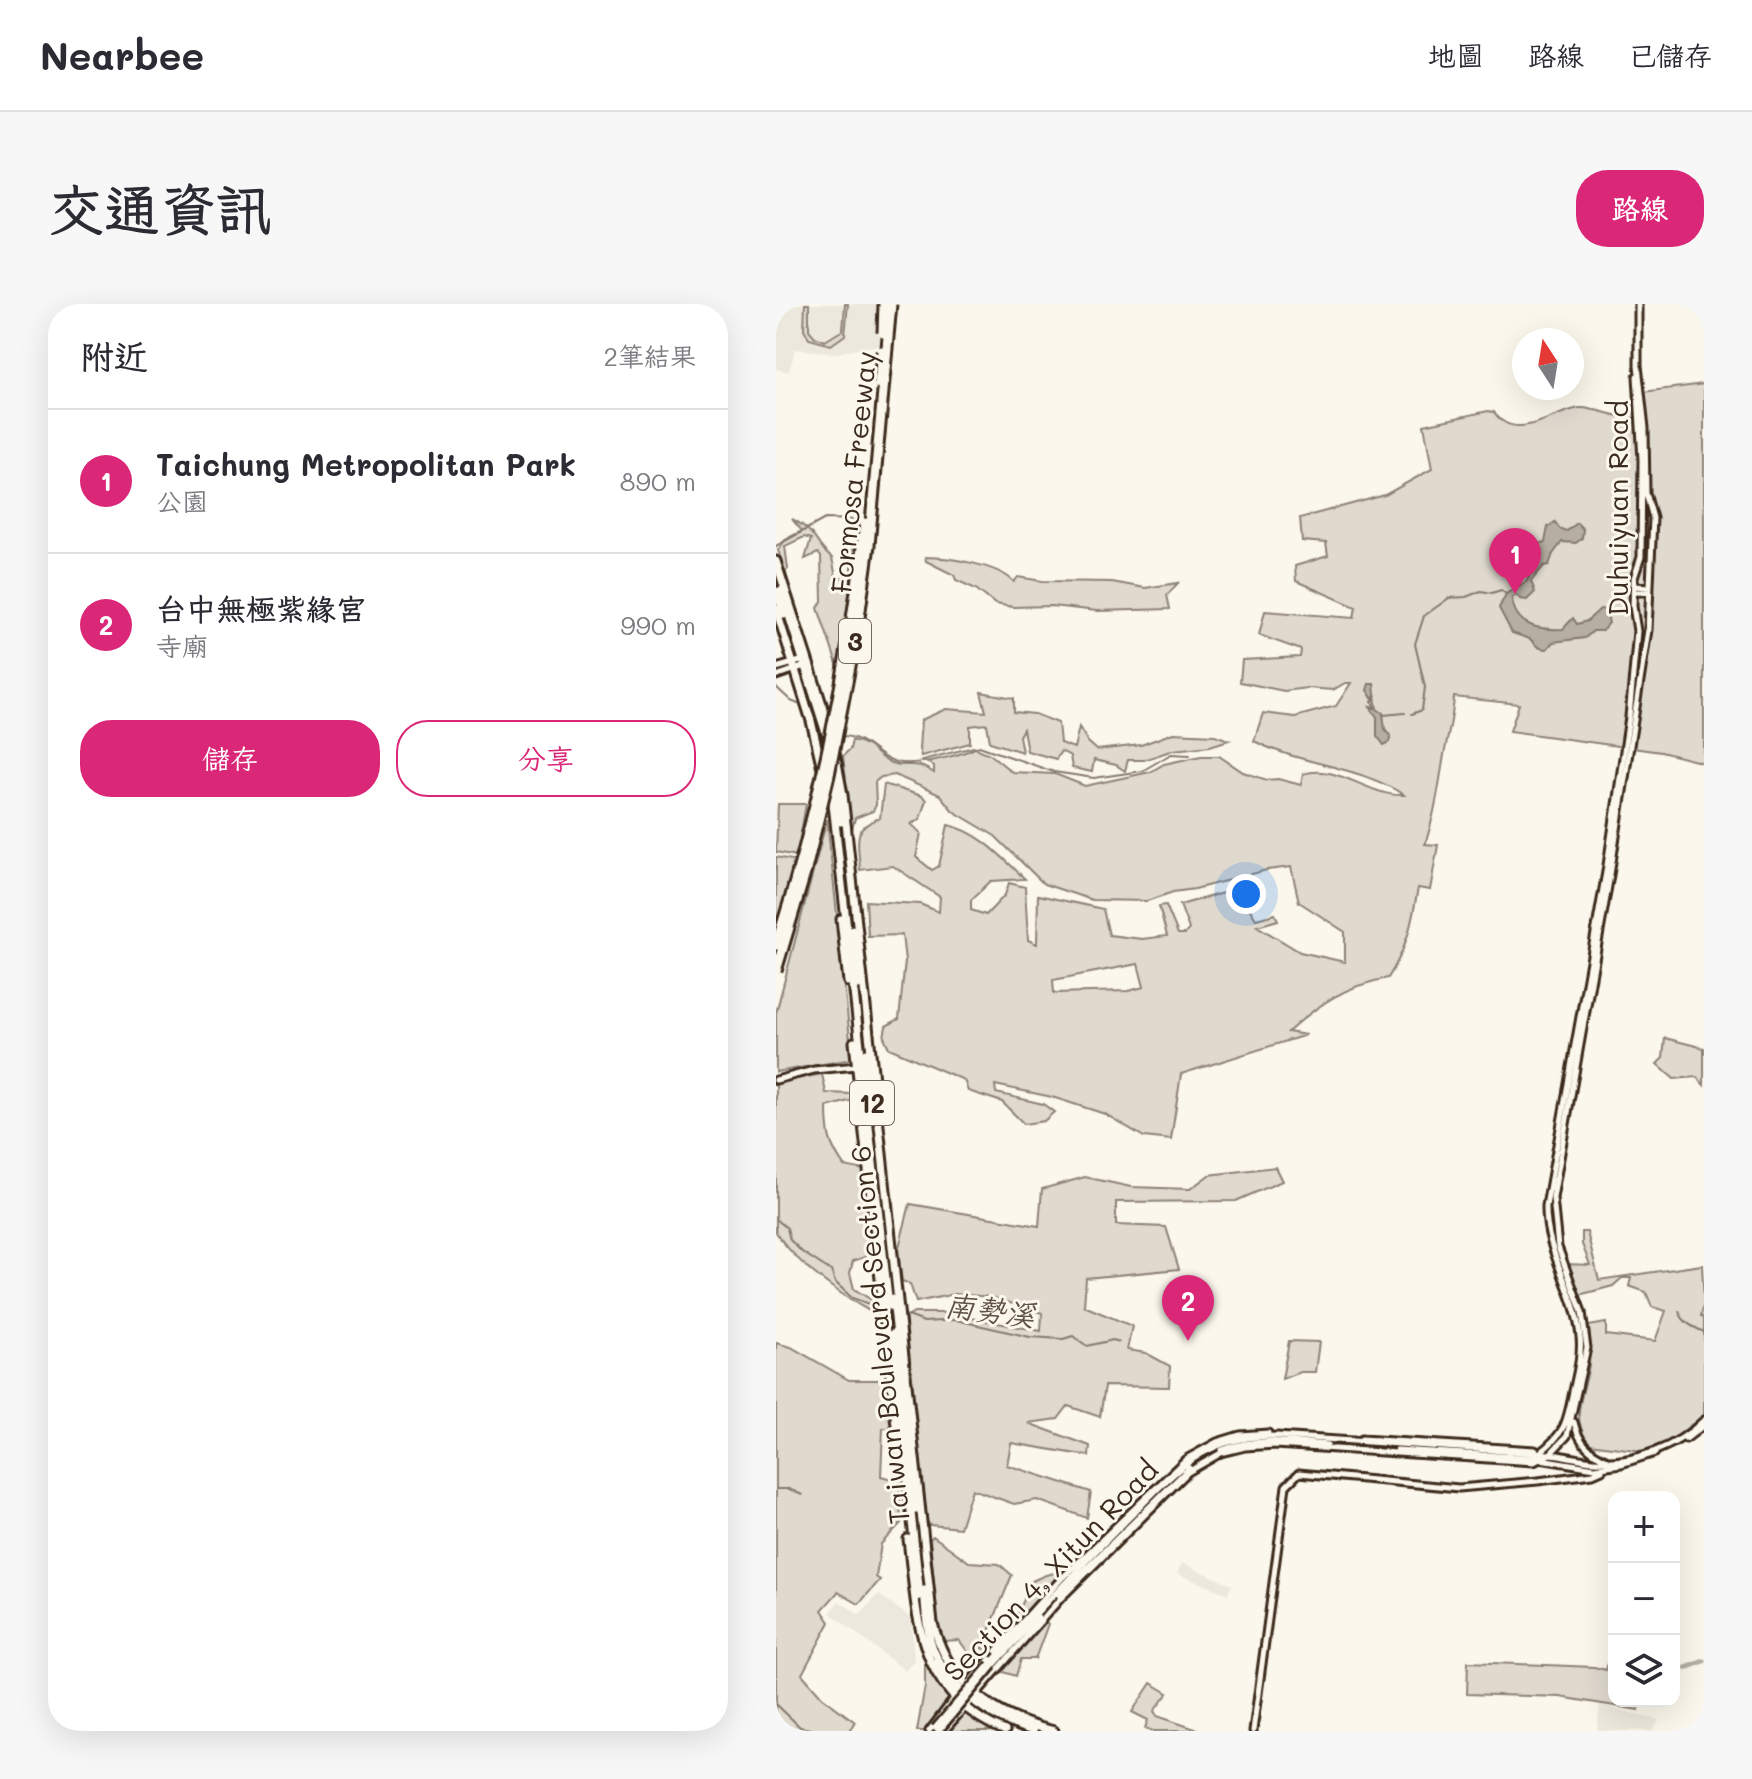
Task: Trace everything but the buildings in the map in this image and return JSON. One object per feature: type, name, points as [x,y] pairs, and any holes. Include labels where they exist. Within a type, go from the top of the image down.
[{"type":"highway","name":"Formosa Freeway","points":[[776,945],[801,860],[825,760],[853,612],[870,482],[884,304]]},
{"type":"highway","name":"Formosa Freeway","points":[[776,971],[806,870],[829,775],[858,625],[874,499],[891,304]]},
{"type":"main road","name":"Taiwan Boulevard Section 6","points":[[776,561],[802,664]]},
{"type":"main road","name":"Taiwan Boulevard Section 6","points":[[776,575],[833,762],[921,1630],[936,1662],[960,1692]]},
{"type":"main road","name":"Taiwan Boulevard Section 6","points":[[776,591],[802,664]]},
{"type":"main road","name":"Taiwan Boulevard Section 6","points":[[776,609],[802,664]]},
{"type":"main road","name":"Taiwan Boulevard Section 6","points":[[865,1066],[935,1653],[960,1692]]},
{"type":"main road","name":"12","points":[[960,1692],[999,1724],[1018,1731]]},
{"type":"main road","name":"12","points":[[969,1700],[981,1719],[1005,1731]]},
{"type":"main road","name":"12","points":[[969,1700],[1006,1722],[1033,1731]]},
{"type":"main road","name":"12","points":[[969,1700],[1054,1731]]},
{"type":"street","name":"Duhuiyuan Road","points":[[1550,1454],[1567,1436],[1585,1363],[1587,1337],[1582,1312],[1558,1247],[1553,1198],[1610,875],[1632,717],[1638,628],[1633,614],[1634,589],[1641,557],[1644,470],[1636,381],[1638,304]]},
{"type":"street","name":"Duhuiyuan Road","points":[[1539,1456],[1565,1427],[1579,1364],[1581,1339],[1575,1309],[1549,1241],[1547,1192],[1644,655],[1653,518],[1644,470]]},
{"type":"street","points":[[1634,589],[1650,590]]},
{"type":"street","points":[[1636,653],[1644,655]]},
{"type":"street","points":[[776,668],[802,664]]},
{"type":"street","points":[[776,676],[802,664]]},
{"type":"street","points":[[776,1080],[814,1070],[865,1066]]},
{"type":"street","points":[[1574,1413],[1575,1426],[1582,1442],[1608,1464]]},
{"type":"street","points":[[1253,1731],[1286,1486],[1299,1473],[1459,1488],[1578,1476],[1593,1474],[1608,1464],[1676,1445],[1704,1422]]},
{"type":"street","name":"Section 4, Xitun Road","points":[[936,1730],[960,1692],[1035,1608],[1170,1472],[1203,1448],[1230,1438],[1277,1433],[1535,1450],[1539,1456]]},
{"type":"street","name":"Section 4, Xitun Road","points":[[936,1730],[1057,1589],[1177,1471],[1196,1456],[1227,1443],[1277,1436],[1539,1456],[1575,1465],[1608,1464]]},
{"type":"street","name":"Section 4, Xitun Road","points":[[992,1665],[1185,1471],[1227,1448],[1266,1441],[1539,1456],[1550,1454],[1608,1464]]},
{"type":"street","name":"Section 4, Xitun Road","points":[[936,1730],[969,1700],[1060,1599],[1188,1472],[1221,1453],[1245,1447],[1275,1445],[1534,1462],[1539,1456]]},
{"type":"street","points":[[1575,1465],[1584,1471],[1578,1476]]},
{"type":"street","points":[[1035,1608],[1057,1589]]},
{"type":"street","points":[[1042,1613],[1060,1599]]},
{"type":"shaded area","points":[[776,304],[876,304],[883,308],[884,344],[836,353],[795,349],[789,372],[776,369]]},
{"type":"shaded area","points":[[805,304],[809,304],[809,330],[825,341],[843,330],[845,304],[848,304],[845,335],[831,345],[809,339],[804,329]]},
{"type":"shaded area","points":[[1704,384],[1704,763],[1661,752],[1510,731],[1519,704],[1454,697],[1425,844],[1438,845],[1430,890],[1418,888],[1404,946],[1388,978],[1334,997],[1288,1032],[1306,1035],[1181,1074],[1171,1140],[1144,1137],[1105,1114],[1052,1097],[995,1085],[996,1093],[1043,1104],[1054,1112],[1044,1121],[1024,1124],[1002,1102],[968,1091],[964,1080],[889,1048],[884,1037],[886,1026],[899,1019],[905,961],[902,935],[868,936],[866,901],[920,904],[939,912],[940,897],[893,866],[860,870],[858,838],[864,827],[880,818],[884,784],[926,800],[920,819],[911,824],[921,833],[916,857],[932,870],[939,866],[948,825],[980,839],[1025,879],[991,881],[971,900],[971,910],[986,915],[1005,895],[1009,883],[1025,887],[1028,940],[1037,944],[1038,895],[1103,909],[1109,935],[1142,939],[1167,936],[1159,906],[1166,905],[1178,934],[1185,934],[1189,929],[1180,905],[1237,889],[1256,919],[1275,914],[1278,920],[1257,926],[1300,952],[1345,962],[1345,932],[1299,902],[1291,867],[1173,892],[1147,901],[1092,900],[1044,884],[995,836],[953,811],[940,795],[895,775],[881,777],[875,782],[876,805],[873,811],[855,818],[852,830],[843,756],[850,749],[852,740],[891,763],[921,766],[934,773],[934,766],[922,760],[973,747],[990,754],[1012,772],[1055,774],[1085,786],[1150,772],[1164,764],[1201,756],[1219,756],[1243,772],[1267,780],[1278,779],[1301,785],[1303,774],[1329,773],[1378,791],[1404,795],[1350,771],[1254,741],[1263,713],[1295,717],[1336,706],[1351,683],[1333,690],[1307,688],[1284,691],[1240,682],[1242,660],[1300,657],[1301,650],[1259,635],[1265,611],[1354,618],[1356,607],[1296,581],[1295,566],[1328,556],[1326,543],[1302,541],[1300,518],[1385,495],[1432,469],[1424,425],[1488,411],[1512,425],[1523,426],[1580,408],[1636,418],[1635,393]],"holes":[[[1138,964],[1144,987],[1128,991],[1054,993],[1053,980]]]},
{"type":"shaded area","points":[[792,519],[807,529],[832,558],[836,577],[851,580],[851,550],[856,549],[856,577],[838,667],[818,608],[822,601],[821,557],[818,553],[805,559],[811,539],[804,537],[785,546],[788,569],[785,572],[778,550],[786,539],[802,531]]},
{"type":"shaded area","points":[[1555,522],[1560,529],[1567,531],[1577,523],[1583,529],[1582,538],[1576,543],[1562,542],[1549,565],[1544,566],[1531,581],[1535,592],[1527,600],[1517,595],[1512,598],[1514,608],[1523,621],[1545,629],[1563,629],[1573,618],[1577,624],[1587,621],[1600,609],[1606,610],[1609,623],[1602,631],[1593,631],[1585,638],[1553,642],[1547,649],[1512,633],[1499,608],[1506,594],[1527,581],[1533,564],[1527,558],[1531,546],[1545,542],[1548,527]]},
{"type":"shaded area","points":[[925,557],[959,560],[985,567],[1014,582],[1018,577],[1042,581],[1112,582],[1145,588],[1178,583],[1167,595],[1170,609],[1097,611],[1052,606],[1013,607],[995,604],[976,589],[956,580],[954,575],[926,561]]},
{"type":"shaded area","points":[[1369,684],[1374,684],[1377,709],[1383,713],[1385,729],[1391,736],[1390,742],[1384,745],[1377,736],[1377,717],[1370,707],[1375,708],[1372,702],[1375,697],[1372,698],[1367,690]]},
{"type":"shaded area","points":[[981,692],[1014,698],[1014,712],[1035,714],[1058,723],[1060,743],[1074,748],[1079,727],[1097,750],[1141,745],[1173,733],[1215,735],[1229,740],[1210,746],[1173,750],[1144,760],[1128,760],[1125,771],[1116,765],[1094,760],[1092,772],[1072,768],[1070,756],[1061,751],[1056,759],[1027,751],[1023,729],[1019,736],[1022,752],[990,742],[987,724],[970,726],[970,743],[921,756],[921,720],[946,709],[986,712]]},
{"type":"shaded area","points":[[778,804],[806,804],[797,856],[776,852]]},
{"type":"shaded area","points":[[827,819],[852,1059],[776,1072],[776,1013]]},
{"type":"shaded area","points":[[776,857],[797,861],[779,920],[776,919]]},
{"type":"shaded area","points":[[1665,1038],[1704,1048],[1704,1085],[1697,1077],[1674,1079],[1657,1064],[1663,1058]]},
{"type":"shaded area","points":[[822,1074],[826,1093],[852,1094],[853,1100],[827,1107],[828,1125],[832,1145],[844,1166],[865,1170],[874,1254],[853,1261],[850,1273],[854,1289],[875,1302],[881,1311],[873,1313],[820,1278],[795,1256],[776,1232],[776,1083]]},
{"type":"shaded area","points":[[1275,1167],[1282,1181],[1236,1201],[1116,1202],[1116,1225],[1166,1227],[1179,1269],[1086,1278],[1084,1306],[1132,1326],[1127,1350],[1146,1353],[1170,1366],[1169,1387],[1105,1386],[1100,1417],[1068,1406],[1058,1419],[1028,1423],[1090,1446],[1089,1456],[1011,1443],[1007,1465],[1091,1492],[1087,1518],[1037,1500],[1014,1504],[972,1489],[960,1528],[930,1525],[927,1521],[904,1319],[914,1313],[944,1313],[1041,1331],[1042,1313],[991,1297],[955,1294],[916,1302],[910,1284],[902,1281],[898,1251],[910,1204],[1039,1226],[1042,1189],[1085,1177],[1131,1187],[1190,1189],[1209,1175]]},
{"type":"shaded area","points":[[1582,1232],[1587,1232],[1599,1280],[1702,1265],[1704,1415],[1670,1441],[1643,1451],[1589,1444],[1583,1434],[1579,1414],[1589,1365],[1589,1326],[1606,1323],[1606,1335],[1655,1341],[1666,1311],[1652,1307],[1646,1292],[1629,1286],[1631,1278],[1622,1278],[1613,1286],[1579,1295],[1567,1264],[1590,1265],[1582,1244]]},
{"type":"shaded area","points":[[1289,1341],[1319,1342],[1315,1372],[1300,1372],[1282,1379]]},
{"type":"shaded area","points":[[776,1343],[791,1347],[849,1380],[882,1380],[892,1402],[892,1429],[883,1428],[881,1476],[899,1481],[901,1523],[881,1544],[876,1577],[880,1580],[859,1604],[838,1592],[822,1610],[830,1622],[802,1674],[822,1697],[855,1722],[851,1731],[776,1731]]},
{"type":"shaded area","points":[[933,1536],[969,1562],[999,1564],[1012,1575],[982,1648],[1001,1652],[1032,1581],[1053,1573],[1065,1579],[1041,1592],[1034,1615],[1048,1624],[1035,1659],[1021,1659],[1016,1676],[976,1663],[959,1640],[943,1641],[938,1625],[930,1539]]},
{"type":"shaded area","points":[[1182,1563],[1232,1585],[1228,1594],[1177,1574]]},
{"type":"shaded area","points":[[878,1594],[911,1618],[914,1660],[905,1671],[830,1613],[839,1601],[860,1615]]},
{"type":"shaded area","points":[[925,1655],[950,1697],[926,1731],[917,1731],[925,1686]]},
{"type":"shaded area","points":[[1468,1662],[1606,1670],[1608,1663],[1608,1705],[1560,1697],[1467,1694]]},
{"type":"shaded area","points":[[1151,1683],[1168,1693],[1154,1711],[1157,1716],[1201,1731],[1153,1731],[1145,1728],[1148,1720],[1132,1712]]},
{"type":"shaded area","points":[[1600,1705],[1659,1720],[1653,1731],[1597,1731]]},
{"type":"shaded area","points":[[965,1711],[997,1731],[948,1731]]},
{"type":"waterway","points":[[776,546],[825,519],[858,520]]},
{"type":"waterway","points":[[1412,714],[1422,710],[1425,687],[1415,644],[1424,616],[1449,598],[1466,597],[1481,591],[1492,593],[1501,590],[1506,594]]},
{"type":"waterway","points":[[776,687],[791,701],[803,706]]},
{"type":"waterway","points":[[1383,715],[1405,713]]},
{"type":"waterway","points":[[843,736],[862,742],[896,762],[933,760],[979,746],[1054,772],[1094,778],[1142,771],[1171,754],[1190,755]]},
{"type":"waterway","name":"南勢溪","points":[[776,1219],[787,1228],[790,1240],[831,1271],[835,1282],[852,1298],[878,1307]]},
{"type":"waterway","points":[[1679,1311],[1686,1322],[1704,1332]]},
{"type":"waterway","name":"南勢溪","points":[[903,1314],[924,1322],[956,1320],[1030,1337],[1063,1339],[1073,1336],[1087,1346],[1113,1340],[1119,1342]]},
{"type":"waterway","name":"南勢溪","points":[[776,1489],[789,1489],[802,1495]]},
{"type":"waterway","points":[[1686,1668],[1704,1661]]},
{"type":"waterway","name":"南勢溪","points":[[776,1704],[800,1727],[820,1731]]},
{"type":"place","name":"Taichung Metropolitan Park","points":[[1515,594]]},
{"type":"place","name":"台中無極紫緣宮","points":[[1188,1341]]}]
